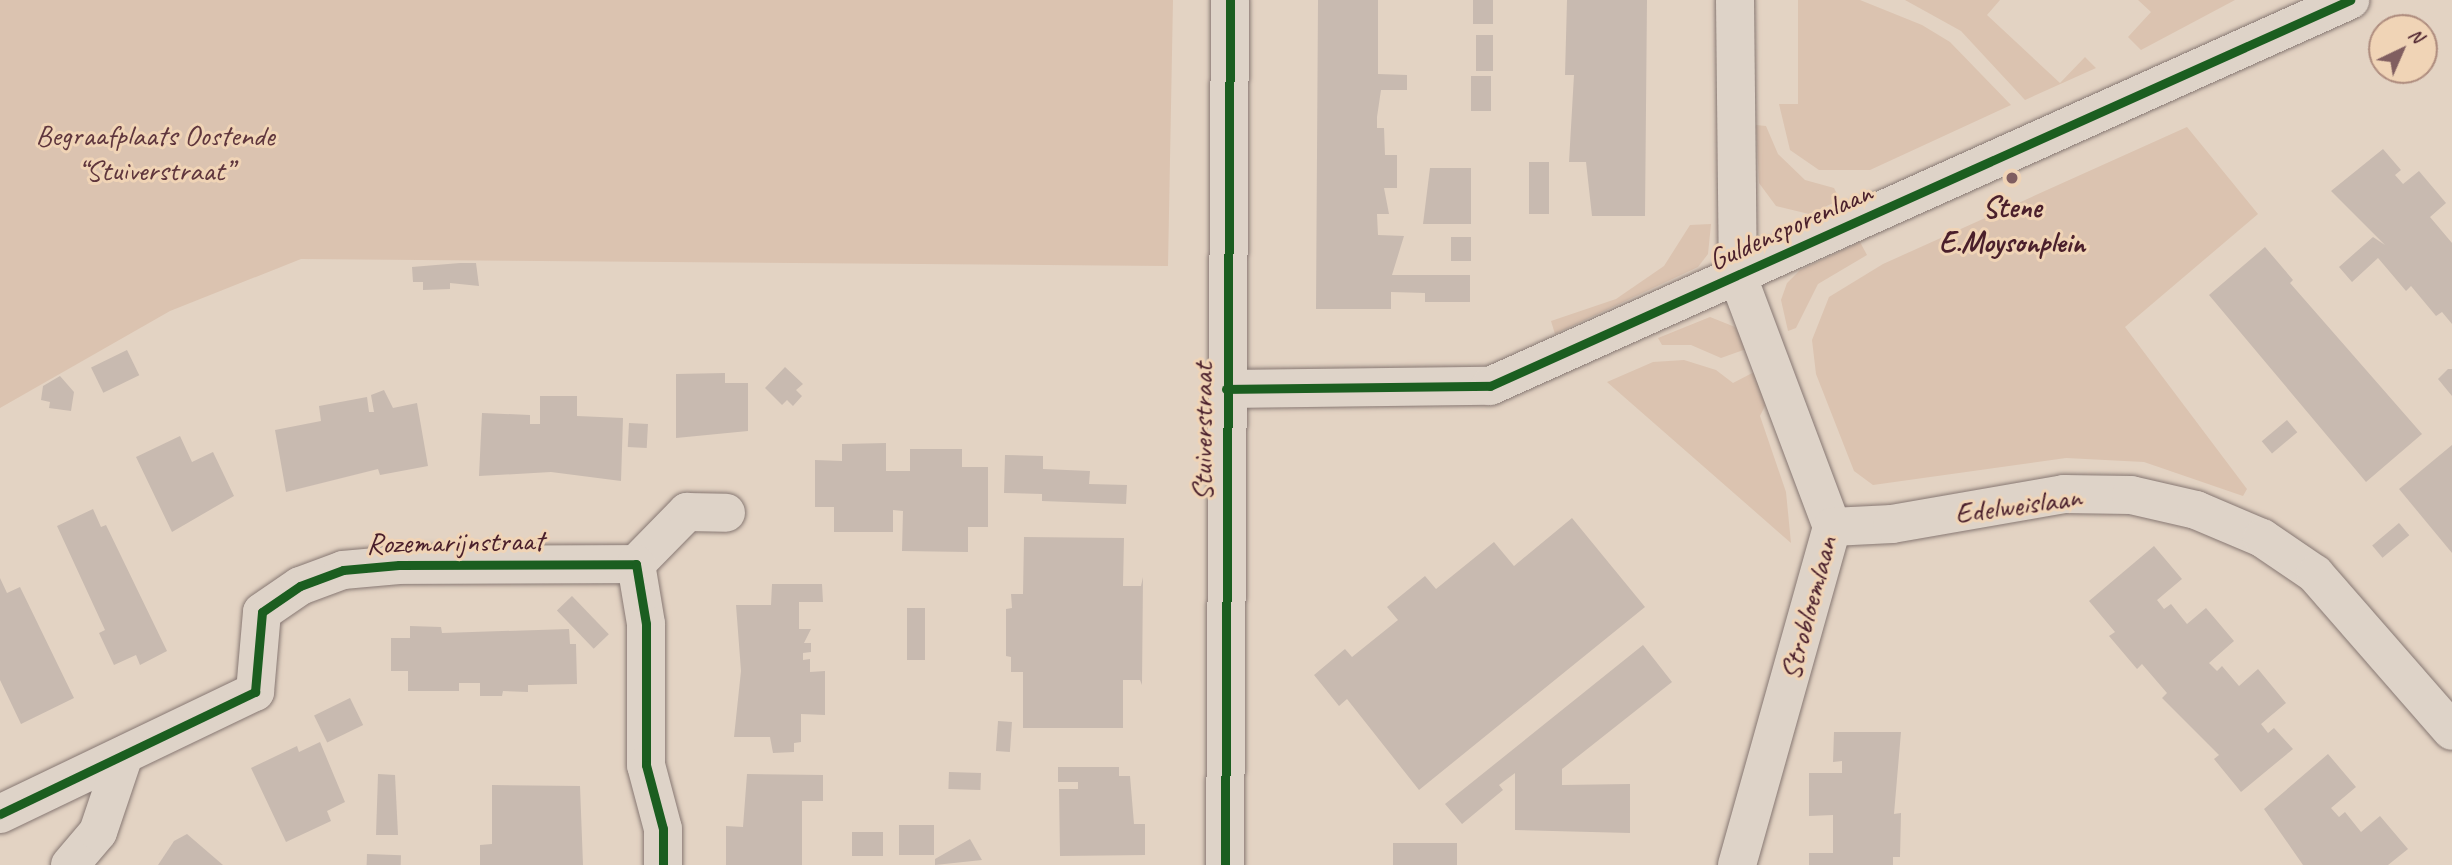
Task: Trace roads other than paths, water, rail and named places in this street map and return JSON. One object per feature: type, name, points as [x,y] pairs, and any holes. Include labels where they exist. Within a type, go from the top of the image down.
[{"type":"street","name":"Stuiverstraat","points":[[1225,865],[1230,0]]},
{"type":"street","name":"Strobloemlaan","points":[[1735,0],[1738,276],[1832,527],[1737,865]]},
{"type":"street","name":"Guldensporenlaan","points":[[1226,389],[1490,386],[2350,0]]},
{"type":"street","name":"Edelweislaan","points":[[1832,527],[1892,524],[2064,494],[2130,495],[2196,510],[2262,538],[2315,574],[2452,731]]},
{"type":"street","points":[[663,865],[663,829],[646,765],[646,624],[636,564],[687,512],[726,513]]},
{"type":"street","name":"Rozemarijnstraat","points":[[0,814],[255,691],[262,612],[300,586],[343,570],[399,565],[636,564]]},
{"type":"street","points":[[70,865],[98,832],[124,755]]},
{"type":"place","name":"Stene E.Moysonplein","points":[[2012,178]]},
{"type":"park label","name":"Begraafplaats Oostende “Stuiverstraat”","points":[[155,152]]}]
